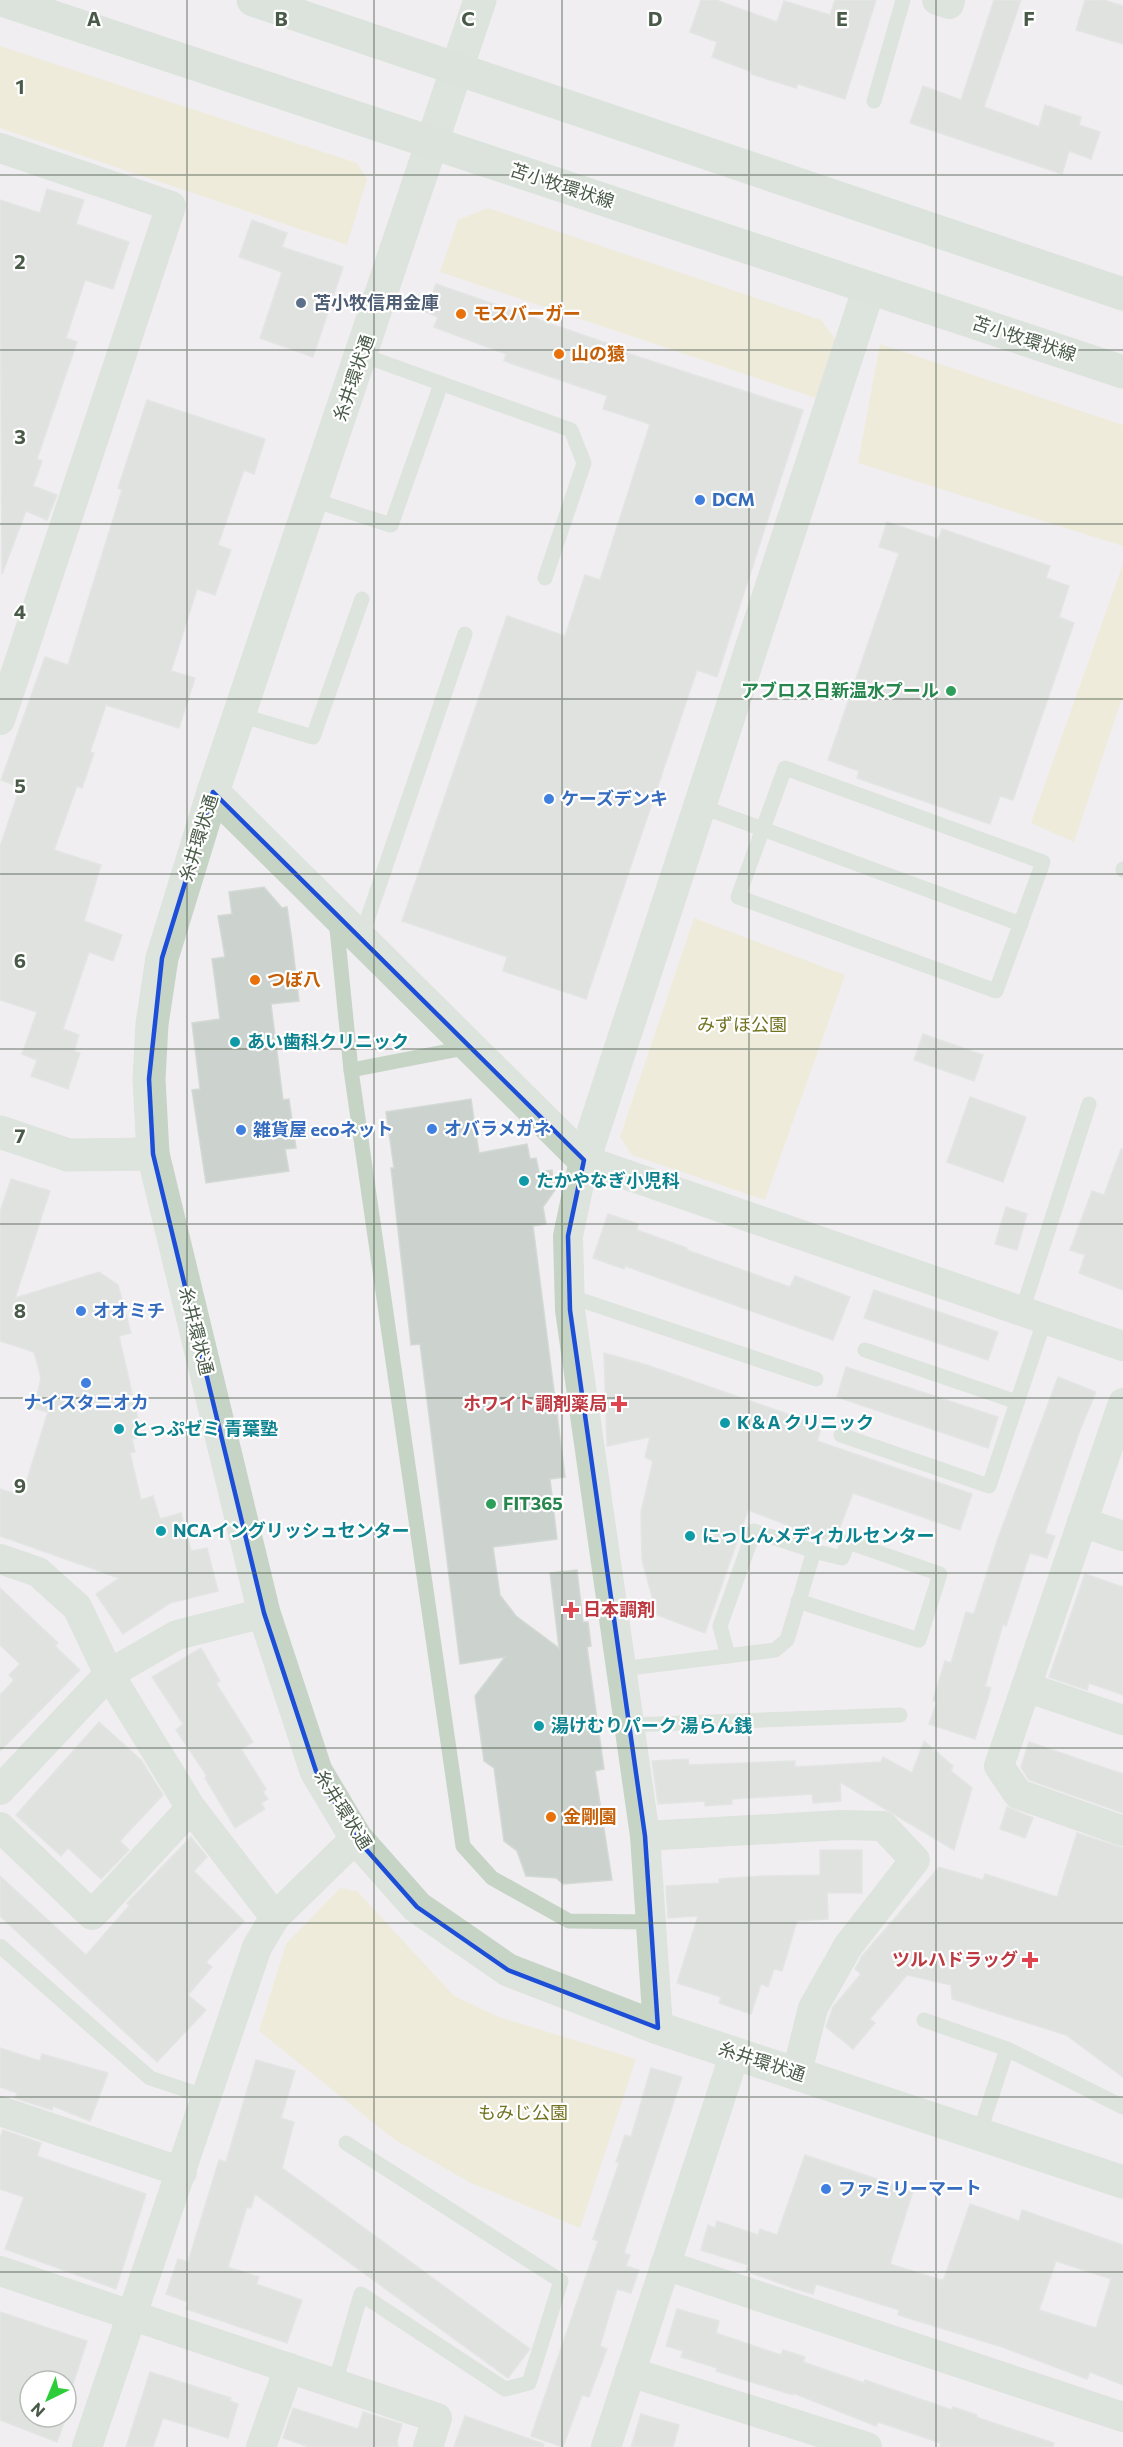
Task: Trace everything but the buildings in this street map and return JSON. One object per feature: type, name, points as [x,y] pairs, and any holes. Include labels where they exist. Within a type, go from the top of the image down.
[{"type":"main road","name":"苫小牧環状線","points":[[2,0],[1123,372]]},
{"type":"main road","points":[[253,0],[1123,294]]},
{"type":"street","name":"糸井環状通","points":[[480,0],[213,792],[162,958],[152,1024],[149,1079],[153,1154],[264,1613],[316,1771],[356,1839],[417,1907],[508,1970],[658,2028],[797,2072],[1123,2182]]},
{"type":"street","points":[[937,0],[949,4],[950,0]]},
{"type":"street","points":[[0,148],[171,206],[0,720]]},
{"type":"street","points":[[658,2028],[645,1836],[569,1296],[568,1236],[584,1160],[869,288]]},
{"type":"street","points":[[213,792],[584,1160],[1123,1346]]},
{"type":"street","points":[[0,1132],[68,1155],[153,1154]]},
{"type":"street","points":[[1123,1403],[999,1766],[1018,1794],[1123,1831]]},
{"type":"street","points":[[1082,1522],[1123,1536]]},
{"type":"street","points":[[0,1559],[38,1572],[77,1607],[109,1674],[191,1808],[275,1917]]},
{"type":"street","points":[[0,1790],[109,1674],[177,1635],[264,1613]]},
{"type":"street","points":[[1026,1687],[1123,1720]]},
{"type":"street","points":[[0,1827],[92,1915],[191,1808]]},
{"type":"street","points":[[645,1836],[841,1825],[883,1826],[915,1860],[848,1946],[813,2008],[797,2072]]},
{"type":"street","points":[[87,2447],[182,2172],[256,1947],[275,1917],[356,1839]]},
{"type":"street","points":[[606,2447],[735,2053]]},
{"type":"street","points":[[0,2111],[182,2172]]},
{"type":"street","points":[[665,2265],[1123,2417]]},
{"type":"street","points":[[0,2271],[437,2418],[428,2447]]},
{"type":"street","points":[[261,2447],[289,2368]]},
{"type":"street","points":[[630,2372],[867,2447]]},
{"type":"lane","points":[[874,101],[903,0]]},
{"type":"lane","points":[[362,355],[571,430],[584,463],[545,578]]},
{"type":"lane","points":[[313,500],[391,525],[441,384]]},
{"type":"lane","points":[[240,716],[313,737],[362,598]]},
{"type":"lane","points":[[361,938],[465,634]]},
{"type":"lane","points":[[785,768],[1043,862],[996,991],[738,897],[763,830],[785,768]]},
{"type":"lane","points":[[700,806],[1021,924]]},
{"type":"lane","points":[[335,913],[351,1070],[463,1846],[492,1878],[569,1921],[651,1922]]},
{"type":"lane","points":[[351,1070],[470,1047]]},
{"type":"lane","points":[[841,1435],[989,1486],[1017,1402],[1033,1315],[1089,1104]]},
{"type":"lane","points":[[569,1296],[816,1379]]},
{"type":"lane","points":[[865,1350],[1017,1402]]},
{"type":"lane","points":[[728,1656],[720,1626],[754,1531],[842,1558],[848,1542],[940,1574],[919,1640],[798,1601]]},
{"type":"lane","points":[[621,1669],[775,1650],[787,1640],[814,1551]]},
{"type":"lane","points":[[629,1725],[900,1715]]},
{"type":"lane","points":[[0,1946],[150,2078],[207,2097]]},
{"type":"lane","points":[[924,2020],[1007,2049],[1123,2108]]},
{"type":"lane","points":[[979,2134],[1007,2049]]},
{"type":"lane","points":[[335,2383],[361,2294],[505,2389],[529,2383],[561,2281],[346,2143]]},
{"type":"highlighted area","points":[[213,792],[584,1160],[568,1236],[570,1310],[645,1836],[658,2028],[508,1970],[417,1907],[356,1838],[316,1771],[264,1613],[153,1154],[149,1079],[162,958]]},
{"type":"green space","points":[[0,46],[357,163],[367,179],[347,245],[0,128]]},
{"type":"green space","points":[[488,208],[821,320],[836,340],[819,399],[440,272],[458,220]]},
{"type":"green space","points":[[880,344],[1123,425],[1123,546],[858,463]]},
{"type":"green space","points":[[1123,564],[1123,695],[1074,842],[1031,823]]},
{"type":"green space","name":"みずほ公園","points":[[694,918],[845,975],[765,1200],[632,1155],[620,1137]]},
{"type":"green space","name":"もみじ公園","points":[[340,1888],[357,1891],[454,1996],[499,2017],[636,2059],[580,2228],[471,2183],[395,2140],[259,2031],[286,1944]]},
{"type":"place","name":"苫小牧信用金庫","points":[[301,303]]},
{"type":"place","name":"モスバーガー","points":[[461,314]]},
{"type":"place","name":"山の猿","points":[[559,354]]},
{"type":"place","name":"DCM","points":[[700,500]]},
{"type":"place","name":"アブロス日新温水プール","points":[[951,691]]},
{"type":"place","name":"ケーズデンキ","points":[[549,799]]},
{"type":"place","name":"つぼ八","points":[[255,980]]},
{"type":"place","name":"あい歯科クリニック","points":[[235,1042]]},
{"type":"place","name":"オバラメガネ","points":[[432,1129]]},
{"type":"place","name":"雑貨屋 ecoネット","points":[[241,1130]]},
{"type":"place","name":"たかやなぎ小児科","points":[[524,1181]]},
{"type":"place","name":"オオミチ","points":[[81,1311]]},
{"type":"place","name":"ナイスタニオカ","points":[[86,1383]]},
{"type":"place","name":"ホワイト調剤薬局","points":[[619,1404]]},
{"type":"place","name":"K＆A クリニック","points":[[725,1423]]},
{"type":"place","name":"とっぷゼミ 青葉塾","points":[[119,1429]]},
{"type":"place","name":"FIT365","points":[[491,1504]]},
{"type":"place","name":"NCAイングリッシュセンター","points":[[161,1531]]},
{"type":"place","name":"にっしんメディカルセンター","points":[[690,1536]]},
{"type":"place","name":"日本調剤","points":[[571,1610]]},
{"type":"place","name":"湯けむりパーク 湯らん銭","points":[[539,1726]]},
{"type":"place","name":"金剛園","points":[[551,1817]]},
{"type":"place","name":"ツルハドラッグ","points":[[1030,1960]]},
{"type":"place","name":"ファミリーマート","points":[[826,2189]]}]
